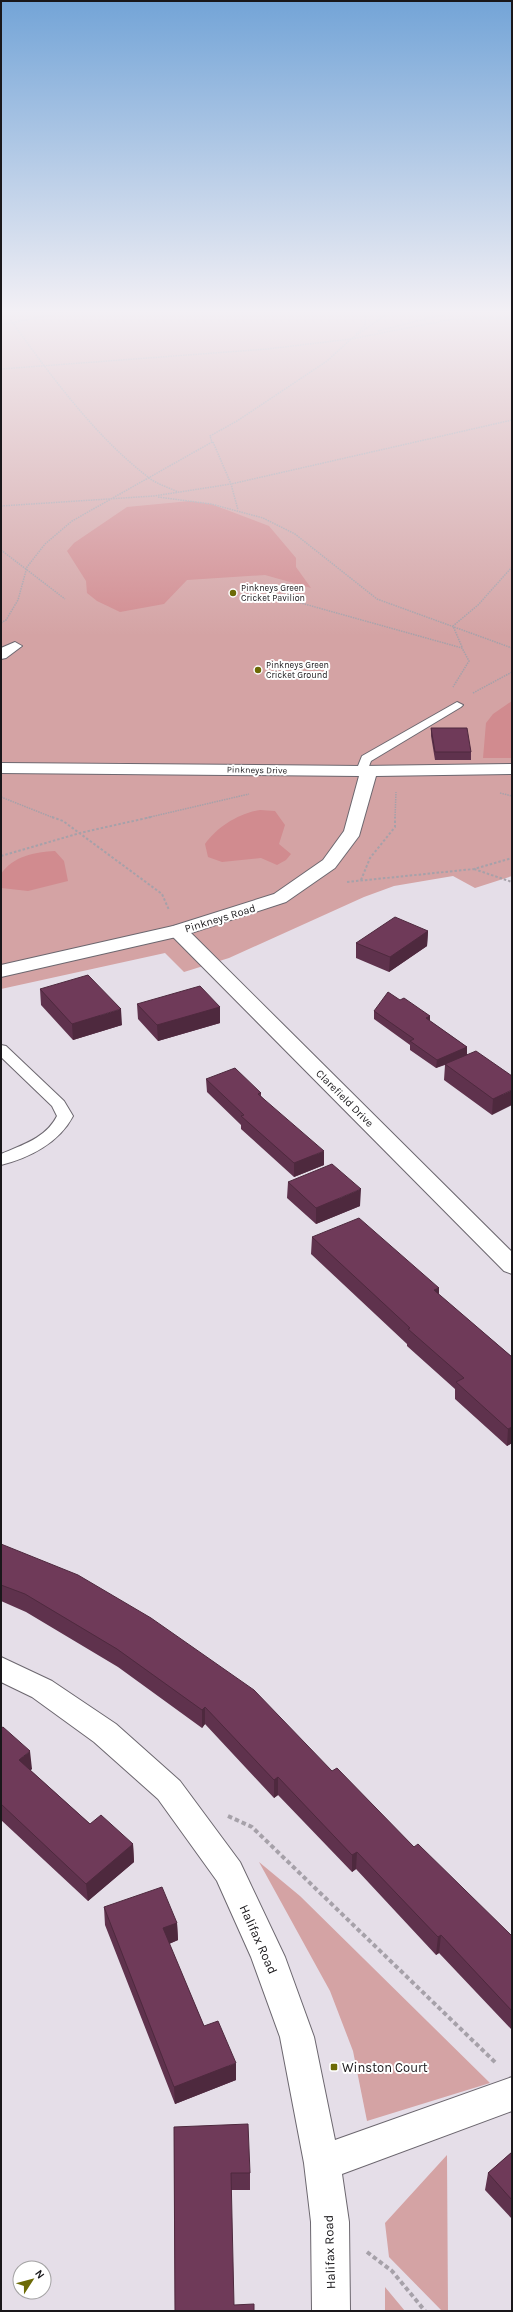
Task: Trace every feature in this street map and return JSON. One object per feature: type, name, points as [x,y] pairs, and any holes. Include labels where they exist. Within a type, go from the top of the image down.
[{"type":"street","points":[[1,655],[15,646]]},
{"type":"street","name":"Pinkneys Drive","points":[[1,768],[366,771],[512,769]]},
{"type":"street","name":"Pinkneys Road","points":[[1,971],[178,931],[260,906],[280,898],[300,886],[329,864],[353,832],[366,771]]},
{"type":"street","name":"Clarefield Drive","points":[[178,931],[512,1266]]},
{"type":"street","name":"Halifax Road","points":[[1,1669],[42,1690],[105,1734],[163,1785],[229,1872],[268,1957],[298,2037],[322,2163],[330,2222],[331,2311]]},
{"type":"street","points":[[322,2163],[506,2081]]},
{"type":"lane","points":[[366,771],[366,759],[457,705]]},
{"type":"lane","points":[[1,1049],[59,1104],[65,1116],[62,1125],[48,1137],[1,1160]]},
{"type":"path","points":[[91,420],[112,444],[148,478],[178,492]]},
{"type":"path","points":[[210,436],[239,420]]},
{"type":"path","points":[[1,506],[114,497],[154,496],[231,484],[512,420]]},
{"type":"path","points":[[1,623],[6,620],[18,600],[27,567],[45,544],[72,521],[212,442],[210,436]]},
{"type":"path","points":[[210,436],[231,484],[238,510]]},
{"type":"path","points":[[154,496],[211,503],[263,516],[295,534],[358,587],[376,599],[512,648]]},
{"type":"path","points":[[1,550],[27,567],[39,580],[65,599]]},
{"type":"path","points":[[453,626],[478,605],[512,567]]},
{"type":"path","points":[[282,598],[462,648]]},
{"type":"path","points":[[453,626],[468,661],[452,688],[458,697],[457,705]]},
{"type":"path","points":[[457,705],[469,695],[512,673]]},
{"type":"path","points":[[360,881],[370,858],[395,827],[396,789]]},
{"type":"path","points":[[1,856],[80,833],[250,793]]},
{"type":"path","points":[[1,796],[63,821],[162,894],[178,931]]},
{"type":"path","points":[[300,886],[474,869],[512,858]]},
{"type":"path","points":[[474,869],[512,882]]},
{"type":"path","points":[[224,1814],[252,1827],[506,2081]]},
{"type":"path","points":[[330,2222],[392,2271],[425,2311]]},
{"type":"shaded area","points":[[1,420],[512,420],[512,876],[475,888],[453,876],[394,886],[364,897],[229,958],[184,972],[165,953],[1,989]]},
{"type":"shaded area","points":[[190,501],[211,504],[269,526],[296,558],[296,567],[311,588],[265,575],[187,580],[164,604],[120,612],[97,601],[87,593],[86,581],[67,551],[74,543],[127,507]]},
{"type":"shaded area","points":[[512,701],[512,758],[483,758],[486,723],[493,714]]},
{"type":"shaded area","points":[[260,810],[275,811],[285,825],[279,844],[291,854],[286,860],[277,865],[261,858],[222,862],[208,857],[205,844],[216,832],[229,822],[244,814]]},
{"type":"shaded area","points":[[55,851],[64,861],[68,881],[28,891],[1,888],[1,874],[12,863],[32,854]]},
{"type":"shaded area","points":[[259,1862],[300,1896],[490,2083],[367,2121],[353,2051],[330,1991]]},
{"type":"shaded area","points":[[447,2155],[448,2311],[442,2311],[389,2257],[385,2223]]},
{"type":"shaded area","points":[[385,2287],[405,2311],[385,2311]]},
{"type":"building","points":[[431,728],[467,728],[471,752],[435,752]]},
{"type":"building","points":[[395,917],[428,931],[390,957],[356,943]]},
{"type":"building","points":[[88,975],[121,1009],[72,1024],[40,989]]},
{"type":"building","points":[[200,986],[220,1007],[157,1025],[137,1004]]},
{"type":"building","points":[[388,992],[400,1000],[404,998],[430,1016],[426,1018],[467,1047],[437,1060],[410,1041],[414,1039],[374,1011]]},
{"type":"building","points":[[476,1051],[512,1076],[512,1090],[493,1099],[445,1064]]},
{"type":"building","points":[[235,1068],[261,1093],[258,1094],[324,1151],[294,1163],[241,1116],[244,1115],[206,1079]]},
{"type":"building","points":[[332,1164],[361,1189],[316,1208],[288,1182]]},
{"type":"building","points":[[359,1218],[439,1288],[434,1290],[512,1357],[512,1427],[508,1429],[456,1382],[464,1378],[408,1329],[410,1328],[312,1237]]},
{"type":"building","points":[[1,1544],[78,1575],[151,1618],[254,1690],[332,1771],[337,1768],[414,1847],[418,1844],[512,1936],[512,2011],[441,1935],[438,1937],[357,1852],[352,1855],[278,1777],[274,1780],[205,1707],[202,1710],[117,1649],[25,1594],[1,1585]]},
{"type":"building","points":[[3,1727],[30,1751],[19,1760],[90,1824],[101,1815],[133,1844],[86,1884],[1,1804],[1,1728]]},
{"type":"building","points":[[162,1887],[177,1923],[163,1928],[204,2026],[218,2021],[236,2063],[174,2087],[104,1907]]},
{"type":"building","points":[[248,2124],[250,2173],[231,2173],[234,2305],[254,2304],[254,2311],[175,2311],[174,2127]]},
{"type":"building","points":[[512,2152],[512,2200],[488,2173]]},
{"type":"place","name":"Pinkneys Green Cricket Pavilion","points":[[233,593]]},
{"type":"place","name":"Pinkneys Green Cricket Ground","points":[[258,670]]},
{"type":"place","name":"Winston Court","points":[[334,2067]]}]
